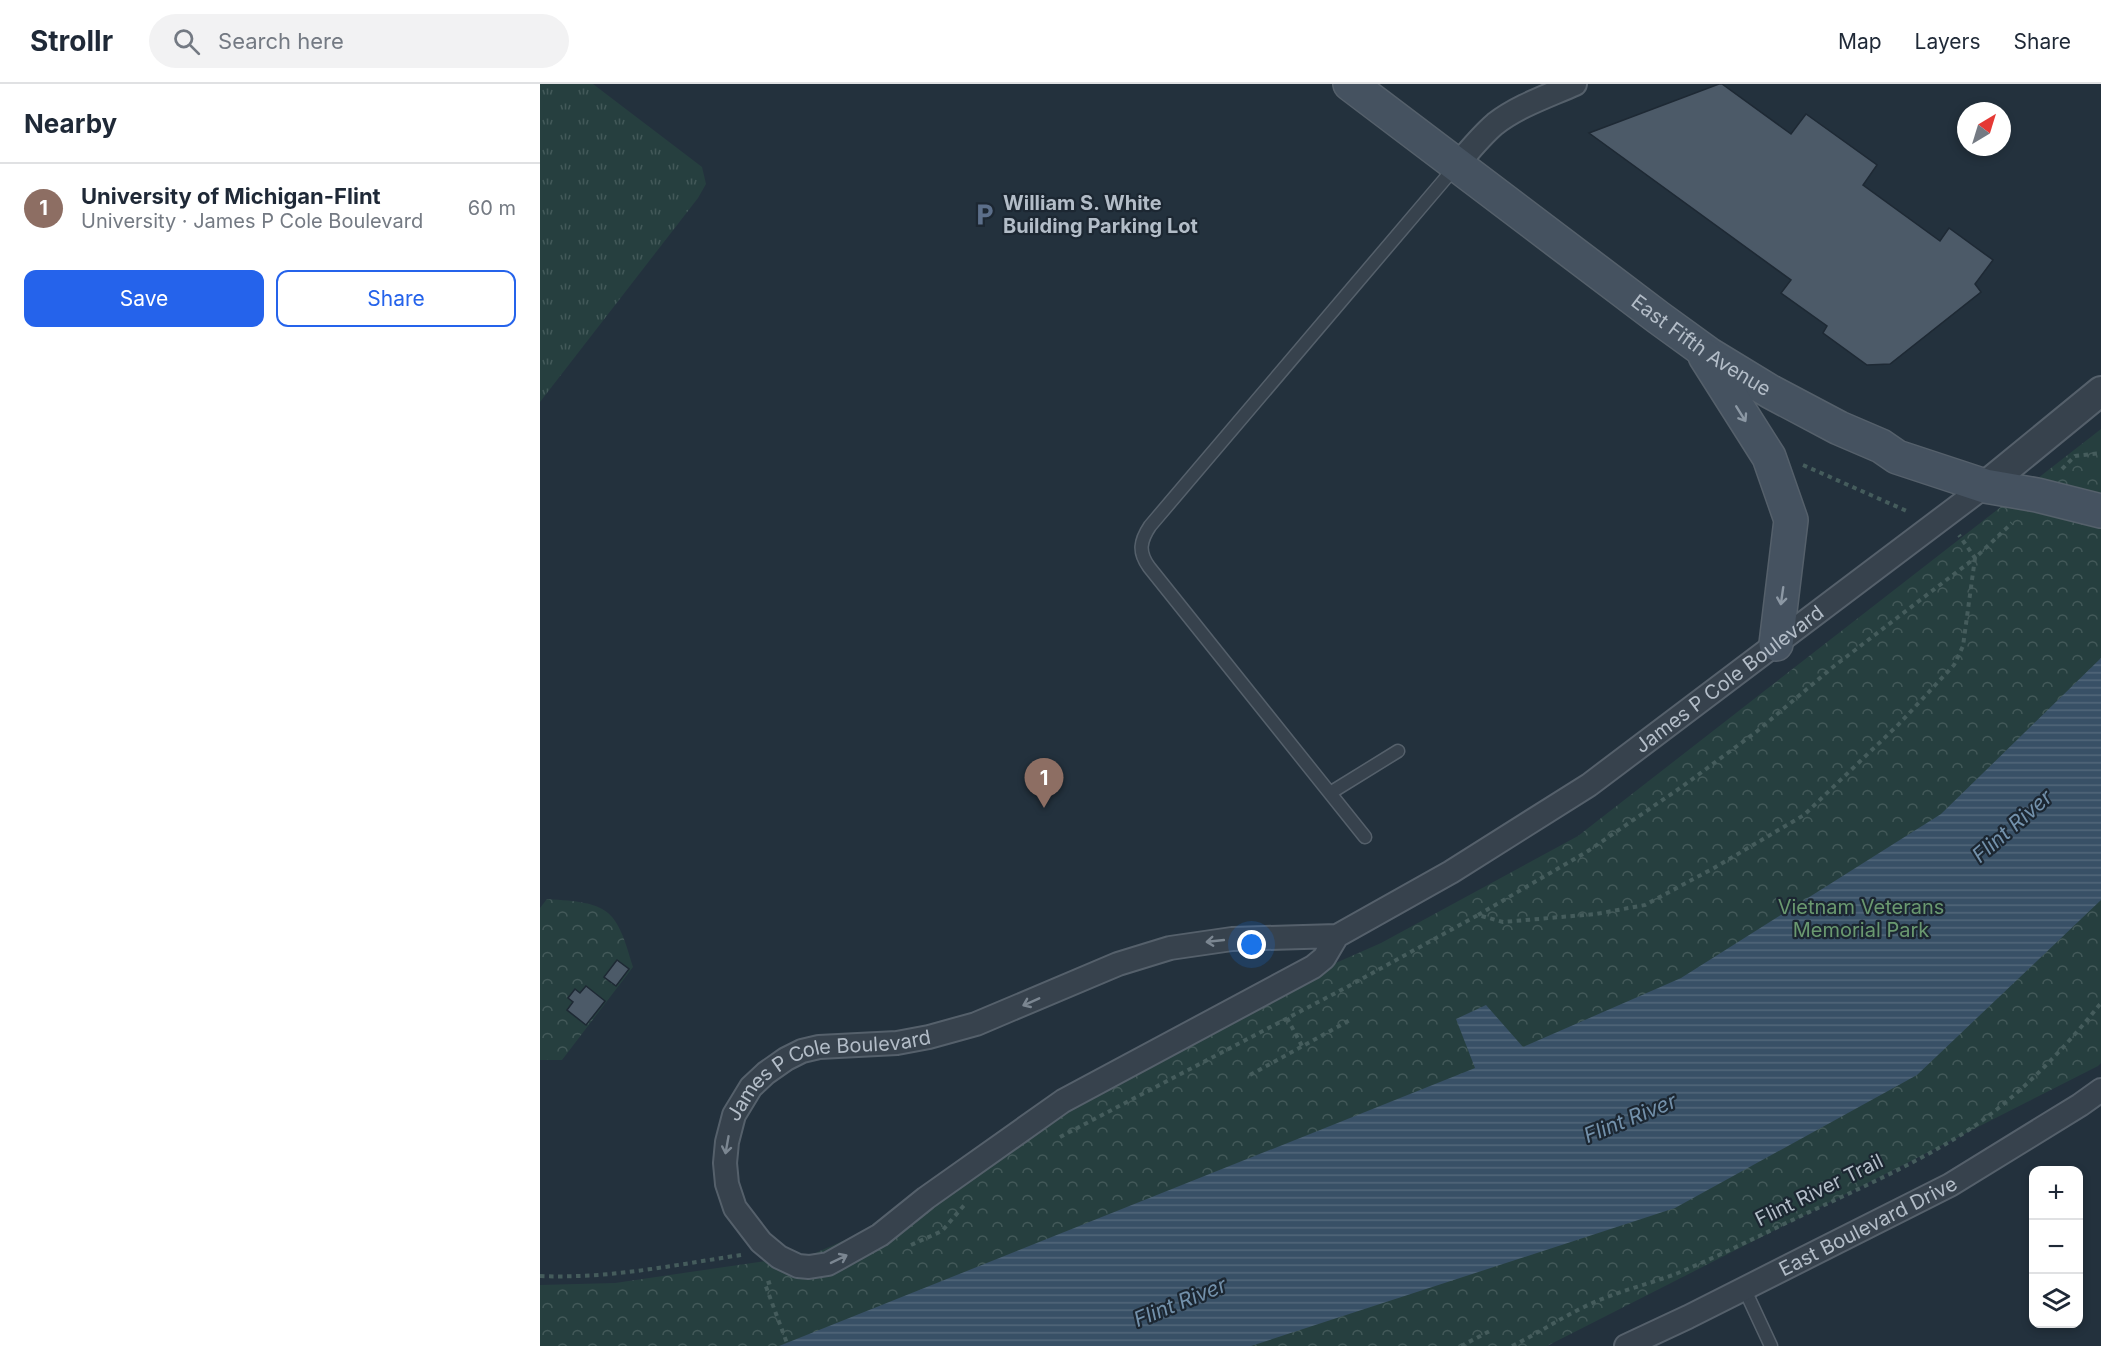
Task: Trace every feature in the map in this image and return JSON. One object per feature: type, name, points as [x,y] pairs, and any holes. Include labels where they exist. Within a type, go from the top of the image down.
[{"type":"main road","name":"East Fifth Avenue","points":[[1350,84],[1699,347],[1787,402],[1881,446],[1897,457],[1985,486],[2037,495],[2101,511]]},
{"type":"main road","points":[[1699,347],[1769,457],[1791,520],[1776,644]]},
{"type":"street","points":[[1457,165],[1486,132],[1502,118],[1575,84]]},
{"type":"street","name":"James P Cole Boulevard","points":[[1337,936],[1324,958],[1313,967],[1063,1101],[926,1198],[880,1235],[840,1259],[809,1267],[789,1263],[761,1242],[735,1208],[727,1184],[725,1163],[727,1142],[734,1115],[746,1094],[758,1080],[776,1066],[802,1051],[828,1046],[882,1045],[929,1038],[994,1018],[1118,964],[1170,948],[1232,939],[1337,936],[1442,877],[1589,785],[1985,486],[2101,391]]},
{"type":"street","name":"East Boulevard Drive","points":[[1626,1346],[1655,1340],[1744,1288],[1950,1185],[2101,1090]]},
{"type":"lane","points":[[1365,837],[1149,567],[1142,556],[1140,544],[1150,526],[1457,165]]},
{"type":"lane","points":[[1330,793],[1398,751]]},
{"type":"lane","points":[[1744,1288],[1771,1346]]},
{"type":"path","points":[[1055,1138],[1078,1129],[1478,915],[1503,922],[1596,914],[1645,905],[1804,815],[1899,724],[1954,665],[1963,646],[1975,558]]},
{"type":"path","name":"Flint River Trail","points":[[1512,1346],[1583,1307],[1619,1292],[1676,1274],[1844,1196],[1945,1145],[1978,1123],[2042,1071],[2075,1036],[2101,1003]]},
{"type":"path","points":[[1287,1018],[1302,1046]]},
{"type":"path","points":[[1250,1075],[1352,1019]]},
{"type":"path","points":[[902,1249],[942,1231],[972,1195]]},
{"type":"path","points":[[540,1276],[588,1277],[633,1273],[750,1254]]},
{"type":"path","points":[[776,1280],[765,1284],[788,1346]]},
{"type":"path","points":[[1461,1346],[1490,1331]]},
{"type":"green space","points":[[540,84],[593,84],[702,167],[706,184],[698,198],[540,402]]},
{"type":"green space","name":"Vietnam Veterans Memorial Park","points":[[2101,429],[2101,1063],[2098,1066],[1547,1346],[540,1346],[540,1285],[615,1283],[813,1254],[861,1233],[957,1161],[1109,1063],[1381,943],[1578,836]]},
{"type":"green space","points":[[547,899],[584,903],[597,906],[607,912],[615,920],[621,932],[633,967],[562,1060],[540,1060],[540,908]]},
{"type":"water","name":"Flint River","points":[[2101,658],[2101,900],[1917,1075],[1675,1208],[1251,1346],[779,1346],[1475,1068],[1456,1019],[1486,1005],[1523,1047],[1681,978],[1941,814]]},
{"type":"building","points":[[1719,84],[1791,134],[1806,114],[1877,165],[1863,185],[1940,241],[1949,228],[1993,260],[1975,284],[1981,292],[1890,364],[1867,365],[1823,333],[1827,326],[1781,293],[1791,280],[1589,133]]},
{"type":"building","points":[[617,960],[629,969],[616,986],[604,977]]},
{"type":"building","points":[[586,986],[605,1001],[586,1025],[567,1010],[573,1002],[568,998],[575,989],[580,993]]},
{"type":"place","name":"William S. White Building Parking Lot","points":[[985,215]]},
{"type":"place","name":"University of Michigan-Flint","points":[[1044,808]]}]
